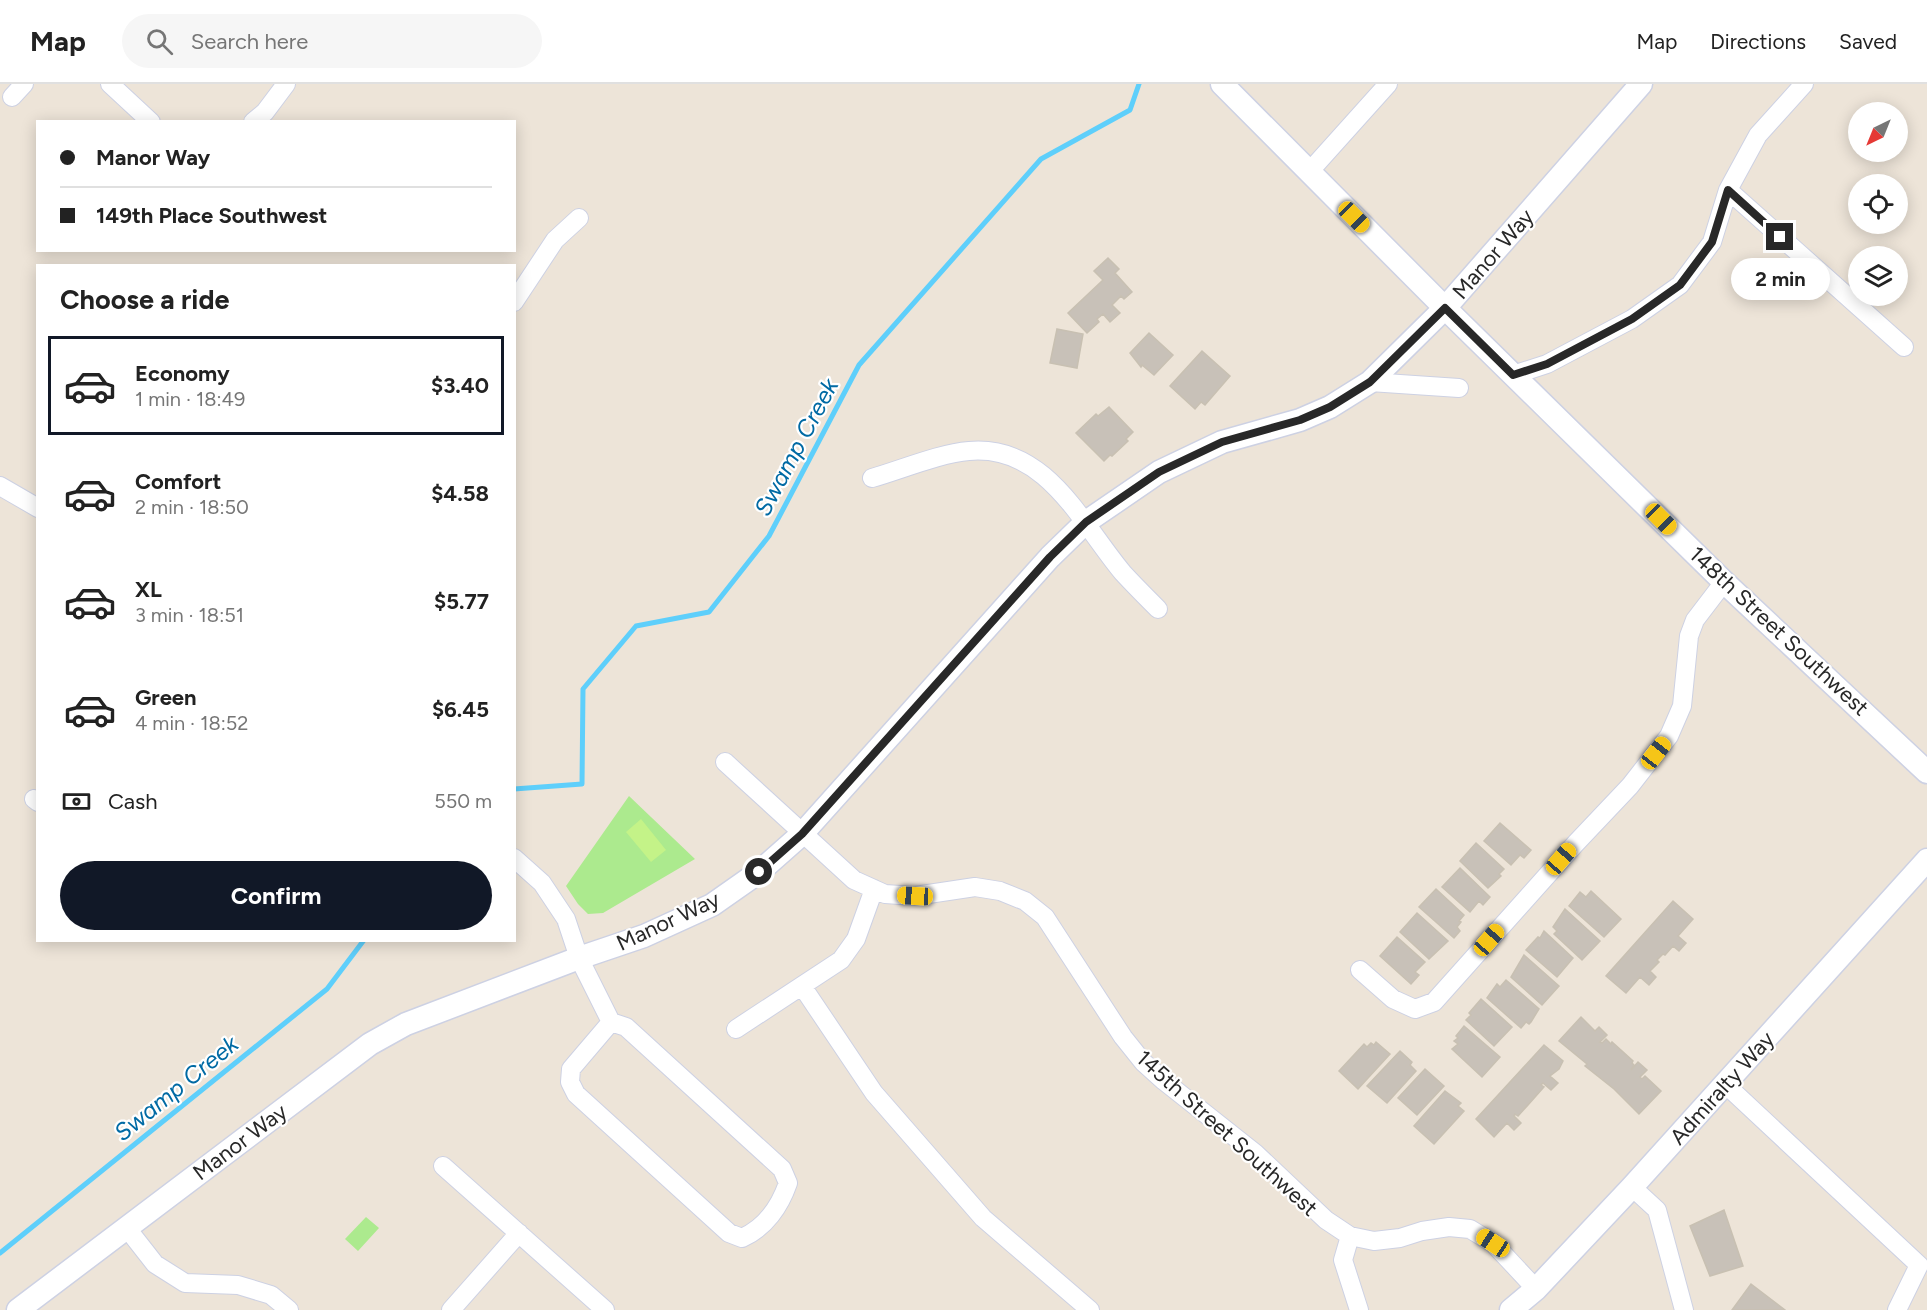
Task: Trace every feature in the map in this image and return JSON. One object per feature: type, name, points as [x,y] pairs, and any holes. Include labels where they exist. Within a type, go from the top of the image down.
[{"type":"street","points":[[110,84],[149,120]]},
{"type":"street","points":[[255,120],[286,84]]},
{"type":"street","points":[[1309,172],[1388,84]]},
{"type":"street","name":"Manor Way","points":[[18,1310],[370,1044],[406,1024],[579,958],[644,936],[712,904],[759,872],[802,834],[1050,557],[1086,522],[1159,472],[1222,442],[1300,420],[1330,407],[1370,382],[1445,308],[1641,84]]},
{"type":"street","points":[[1513,375],[1547,364],[1632,319],[1680,285],[1712,242],[1728,190],[1758,135],[1804,84]]},
{"type":"street","name":"148th Street Southwest","points":[[1225,85],[1445,308],[1724,582],[1927,772]]},
{"type":"street","points":[[1728,190],[1904,347]]},
{"type":"street","points":[[516,299],[555,240],[579,218]]},
{"type":"street","points":[[1370,382],[1459,388]]},
{"type":"street","points":[[872,478],[969,451],[996,451],[1021,460],[1039,471],[1086,522],[1123,572],[1158,609]]},
{"type":"street","points":[[0,486],[36,507]]},
{"type":"street","points":[[1360,970],[1393,999],[1415,1009],[1434,1002],[1575,843],[1630,786],[1669,736],[1682,706],[1689,636],[1695,620],[1724,582]]},
{"type":"street","name":"145th Street Southwest","points":[[725,762],[854,880],[885,894],[915,896],[975,887],[1000,891],[1025,901],[1046,917],[1123,1037],[1143,1062],[1255,1153],[1326,1220],[1350,1236],[1374,1241],[1400,1238],[1422,1231],[1449,1227],[1470,1229],[1493,1243],[1536,1289]]},
{"type":"street","points":[[516,860],[542,883],[566,920],[579,958],[611,1022],[626,1027],[782,1169],[788,1183],[781,1202],[763,1224],[751,1234],[742,1238],[729,1233],[576,1094],[570,1082],[572,1069],[611,1022]]},
{"type":"street","name":"Admiralty Way","points":[[1511,1310],[1536,1289],[1632,1187],[1927,860]]},
{"type":"street","points":[[736,1029],[841,960],[856,939],[874,889]]},
{"type":"street","points":[[802,986],[874,1093],[983,1218],[1090,1310]]},
{"type":"street","points":[[1725,1084],[1919,1265],[1897,1310]]},
{"type":"street","points":[[443,1166],[605,1310]]},
{"type":"street","points":[[1632,1187],[1657,1210],[1684,1310]]},
{"type":"street","points":[[126,1227],[155,1264],[185,1283],[238,1285],[272,1295],[289,1310]]},
{"type":"street","points":[[451,1310],[519,1233]]},
{"type":"street","points":[[1350,1236],[1343,1260],[1359,1310]]},
{"type":"green space","points":[[629,796],[695,859],[603,913],[588,914],[566,886]]},
{"type":"green space","points":[[641,819],[666,850],[651,862],[626,832]]},
{"type":"green space","points":[[366,1217],[379,1228],[358,1251],[345,1239]]},
{"type":"building","points":[[1108,258],[1119,269],[1115,273],[1132,292],[1124,299],[1121,296],[1112,305],[1120,313],[1110,322],[1103,314],[1097,319],[1099,322],[1087,333],[1068,313],[1103,280],[1094,271]]},
{"type":"building","points":[[1057,329],[1083,334],[1077,368],[1050,363]]},
{"type":"building","points":[[1149,333],[1173,355],[1154,375],[1142,365],[1141,367],[1130,353]]},
{"type":"building","points":[[1202,351],[1230,376],[1205,405],[1201,402],[1195,409],[1170,386]]},
{"type":"building","points":[[1109,407],[1133,432],[1126,439],[1128,441],[1104,461],[1076,433],[1096,414],[1098,416]]},
{"type":"building","points":[[1500,823],[1531,850],[1524,858],[1520,855],[1511,865],[1484,841]]},
{"type":"building","points":[[1476,843],[1504,869],[1499,874],[1501,876],[1488,888],[1460,861]]},
{"type":"building","points":[[1460,868],[1490,897],[1483,905],[1479,901],[1470,912],[1442,887]]},
{"type":"building","points":[[1436,889],[1464,915],[1457,927],[1460,931],[1454,938],[1419,907]]},
{"type":"building","points":[[1591,891],[1621,919],[1604,937],[1569,906],[1580,892],[1586,897]]},
{"type":"building","points":[[1673,901],[1693,919],[1678,936],[1686,943],[1679,951],[1673,946],[1657,960],[1659,962],[1650,971],[1656,977],[1649,985],[1640,977],[1626,993],[1606,976]]},
{"type":"building","points":[[1565,909],[1600,941],[1582,960],[1554,934],[1557,931],[1553,927]]},
{"type":"building","points":[[1417,913],[1448,941],[1429,959],[1400,932]]},
{"type":"building","points":[[1544,931],[1573,958],[1557,977],[1526,950],[1538,937],[1540,938]]},
{"type":"building","points":[[1397,937],[1425,962],[1415,972],[1419,975],[1411,984],[1380,956]]},
{"type":"building","points":[[1524,955],[1559,986],[1542,1005],[1511,977]]},
{"type":"building","points":[[1506,980],[1539,1009],[1531,1022],[1529,1024],[1526,1022],[1521,1028],[1487,998],[1497,984],[1500,987]]},
{"type":"building","points":[[1481,999],[1512,1027],[1494,1046],[1466,1020]]},
{"type":"building","points":[[1581,1017],[1595,1031],[1599,1027],[1607,1035],[1600,1042],[1606,1039],[1611,1044],[1612,1042],[1633,1061],[1634,1065],[1631,1070],[1638,1062],[1647,1070],[1640,1077],[1642,1079],[1645,1076],[1661,1091],[1639,1114],[1614,1089],[1585,1066],[1587,1064],[1559,1041]]},
{"type":"building","points":[[1464,1026],[1500,1057],[1482,1077],[1452,1049],[1458,1044],[1454,1041]]},
{"type":"building","points":[[1376,1042],[1390,1054],[1358,1089],[1339,1071],[1364,1044],[1367,1047]]},
{"type":"building","points":[[1544,1045],[1563,1061],[1559,1069],[1550,1076],[1558,1083],[1551,1090],[1543,1083],[1541,1085],[1544,1087],[1528,1105],[1518,1116],[1515,1114],[1514,1116],[1521,1123],[1514,1130],[1507,1123],[1494,1137],[1476,1119]]},
{"type":"building","points":[[1400,1051],[1412,1062],[1410,1065],[1416,1071],[1387,1103],[1367,1086]]},
{"type":"building","points":[[1425,1069],[1444,1086],[1417,1115],[1398,1098]]},
{"type":"building","points":[[1445,1091],[1461,1103],[1458,1106],[1464,1111],[1434,1144],[1414,1126]]},
{"type":"building","points":[[1724,1210],[1743,1266],[1710,1276],[1690,1226]]},
{"type":"building","points":[[1751,1284],[1785,1310],[1732,1310]]},
{"type":"waterway","name":"Swamp Creek","points":[[516,789],[582,784],[583,689],[636,626],[709,612],[769,536],[859,365],[1041,159],[1130,110],[1139,84]]},
{"type":"waterway","name":"Swamp Creek","points":[[0,1253],[327,989],[362,942]]},
{"type":"route","points":[[759,872],[802,834],[1050,557],[1086,522],[1159,472],[1222,442],[1300,420],[1330,407],[1370,382],[1445,308],[1513,375],[1547,364],[1632,319],[1680,285],[1712,242],[1728,190],[1780,237]]}]
